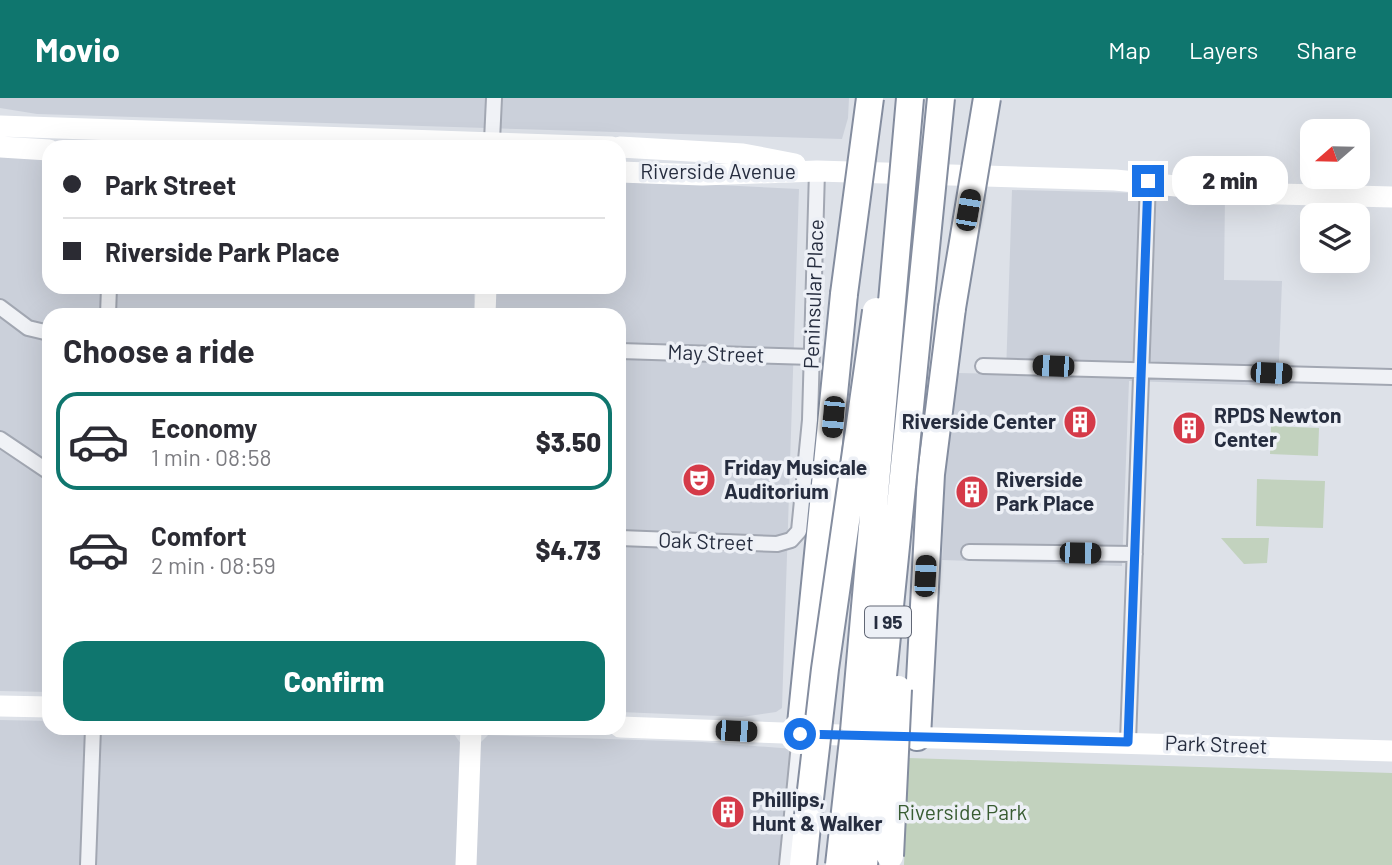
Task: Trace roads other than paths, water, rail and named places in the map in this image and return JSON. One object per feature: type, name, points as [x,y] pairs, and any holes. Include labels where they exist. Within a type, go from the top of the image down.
[{"type":"highway","points":[[800,734],[844,294],[870,98]]},
{"type":"highway","points":[[803,865],[836,590],[908,98]]},
{"type":"highway","name":"I 95","points":[[839,865],[858,690],[908,98]]},
{"type":"highway","name":"I 95","points":[[864,865],[941,98]]},
{"type":"highway","points":[[917,737],[931,474],[952,308],[987,98]]},
{"type":"highway","points":[[890,865],[913,379]]},
{"type":"main road","name":"Riverside Avenue","points":[[0,126],[114,140]]},
{"type":"main road","points":[[0,147],[42,150]]},
{"type":"main road","name":"Riverside Avenue","points":[[626,147],[757,156],[817,171]]},
{"type":"main road","name":"Riverside Avenue","points":[[626,172],[702,174],[817,171],[1148,181],[1247,192],[1392,197]]},
{"type":"main road","name":"Riverside Avenue","points":[[1148,181],[1176,177],[1392,184]]},
{"type":"main road","points":[[0,706],[42,707]]},
{"type":"main road","name":"Park Street","points":[[626,727],[1392,751]]},
{"type":"main road","points":[[466,865],[471,735]]},
{"type":"street","points":[[491,140],[494,98]]},
{"type":"street","name":"Peninsular Place","points":[[791,540],[801,523],[812,357],[817,171]]},
{"type":"street","points":[[1128,742],[1148,181]]},
{"type":"street","points":[[0,307],[28,328],[42,331]]},
{"type":"street","name":"May Street","points":[[626,351],[812,357]]},
{"type":"street","points":[[983,366],[1392,377]]},
{"type":"street","points":[[0,439],[42,467]]},
{"type":"street","name":"Oak Street","points":[[626,538],[774,544],[791,540]]},
{"type":"street","points":[[969,552],[1135,554]]},
{"type":"street","points":[[787,865],[800,734]]},
{"type":"street","points":[[88,865],[93,735]]},
{"type":"place","name":"Riverside Center","points":[[1080,422]]},
{"type":"place","name":"RPDS Newton Center","points":[[1189,428]]},
{"type":"place","name":"Friday Musicale Auditorium","points":[[699,480]]},
{"type":"place","name":"Riverside Park Place","points":[[972,492]]},
{"type":"place","name":"Phillips, Hunt & Walker","points":[[728,812]]},
{"type":"park label","name":"Riverside Park","points":[[962,813]]}]
